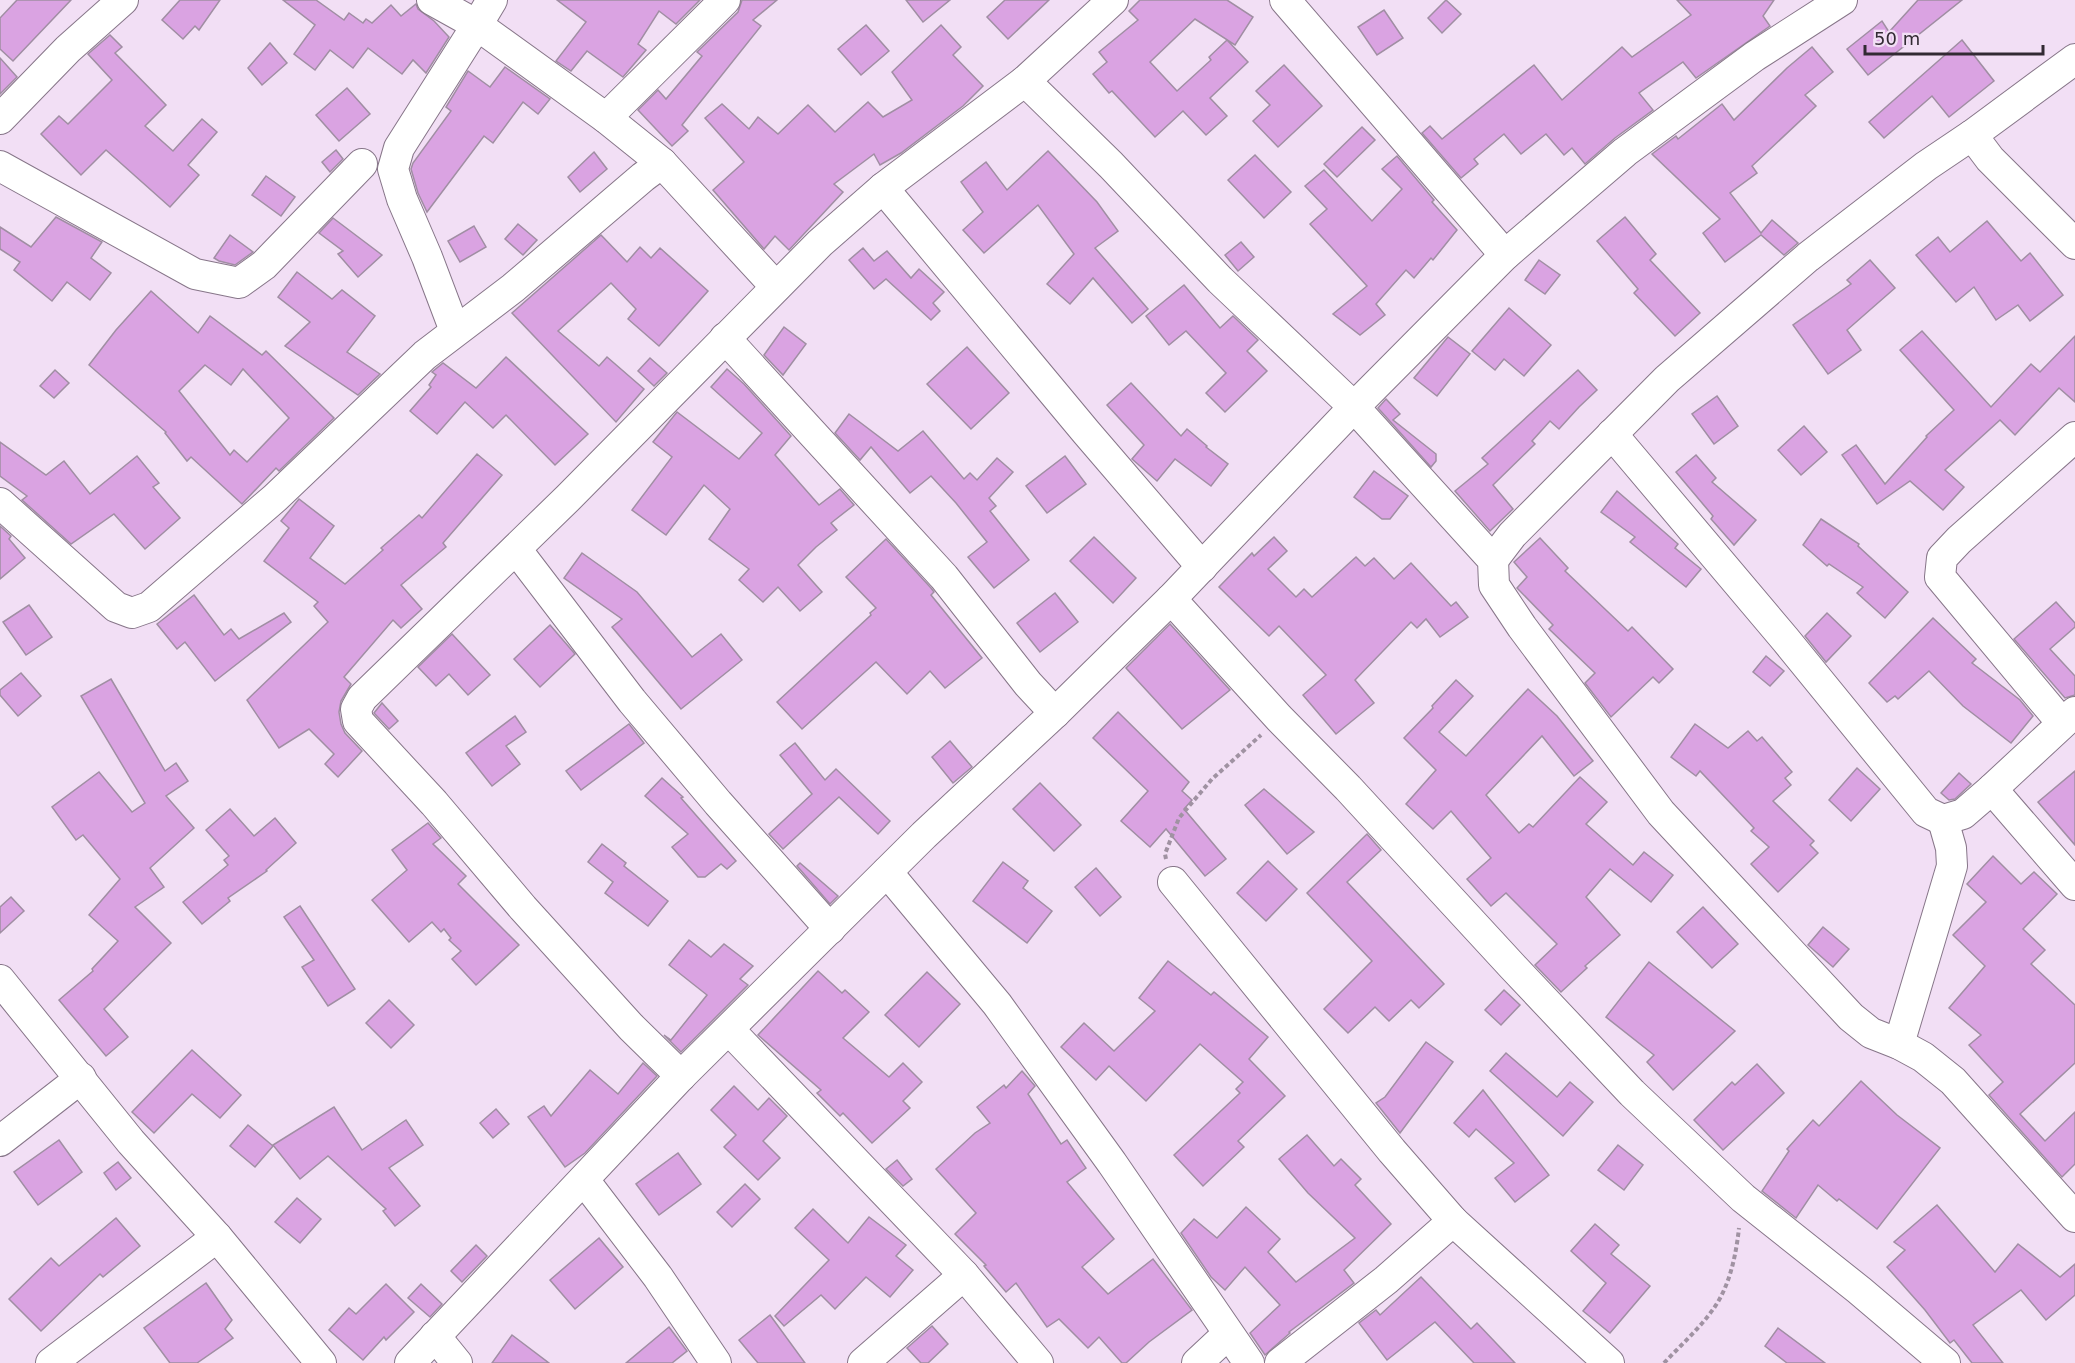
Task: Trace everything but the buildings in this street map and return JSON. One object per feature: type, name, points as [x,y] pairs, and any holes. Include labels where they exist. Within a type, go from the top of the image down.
[{"type":"street","points":[[0,119],[68,49],[123,0]]},
{"type":"street","points":[[432,0],[477,25],[606,118],[662,163],[776,287]]},
{"type":"street","points":[[455,331],[402,199],[393,169],[399,148],[492,0]]},
{"type":"street","points":[[606,118],[724,0]]},
{"type":"street","points":[[681,1076],[631,1027],[546,934],[434,803],[358,721],[356,709],[362,698],[516,549],[820,243],[883,188],[1025,81],[1113,0]]},
{"type":"street","points":[[1285,0],[1505,255]]},
{"type":"street","points":[[410,1363],[681,1076],[924,835],[1055,713],[1172,599],[1353,407],[1505,255],[1625,152],[1755,56],[1842,0]]},
{"type":"street","points":[[1492,560],[1512,535],[1667,379],[1808,257],[1926,166],[2075,59]]},
{"type":"street","points":[[1025,81],[1111,165],[1220,280],[1353,407],[1492,560],[1494,585],[1522,627],[1661,813],[1851,1017],[1871,1033],[1923,1057],[1953,1081],[2075,1217]]},
{"type":"street","points":[[1972,135],[1990,159],[2075,244]]},
{"type":"street","points":[[0,503],[116,607],[132,613],[149,607],[275,498],[424,355],[513,288],[662,163]]},
{"type":"street","points":[[0,166],[195,274],[239,283],[264,265],[362,164]]},
{"type":"street","points":[[883,188],[1086,432],[1202,567]]},
{"type":"street","points":[[725,338],[944,577],[1028,684],[1055,713]]},
{"type":"street","points":[[1612,434],[1785,639],[1926,812],[1942,820],[1963,814],[2069,718],[1940,577],[1942,558],[1959,540],[2075,437]]},
{"type":"street","points":[[516,549],[632,701],[718,803],[830,929]]},
{"type":"street","points":[[1172,599],[1280,718],[1632,1093],[1743,1198],[1859,1290],[1945,1363]]},
{"type":"street","points":[[1992,789],[2075,885]]},
{"type":"street","points":[[1899,1044],[1952,866],[1951,848],[1942,820]]},
{"type":"street","points":[[887,872],[998,1004],[1112,1163],[1249,1363]]},
{"type":"street","points":[[1173,882],[1392,1152],[1453,1221],[1610,1363]]},
{"type":"street","points":[[0,980],[131,1142],[217,1237],[321,1363]]},
{"type":"street","points":[[736,1037],[964,1275],[1038,1363]]},
{"type":"street","points":[[0,1141],[81,1078]]},
{"type":"street","points":[[584,1180],[658,1276],[716,1363]]},
{"type":"street","points":[[1280,1363],[1386,1280],[1453,1221]]},
{"type":"street","points":[[51,1363],[217,1237]]},
{"type":"street","points":[[863,1363],[964,1275]]},
{"type":"street","points":[[1197,1363],[1228,1334]]},
{"type":"street","points":[[435,1336],[457,1363]]},
{"type":"path","points":[[1173,882],[1165,854],[1179,818],[1212,779],[1280,718]]},
{"type":"path","points":[[1664,1363],[1699,1328],[1716,1306],[1731,1273],[1743,1198]]}]
